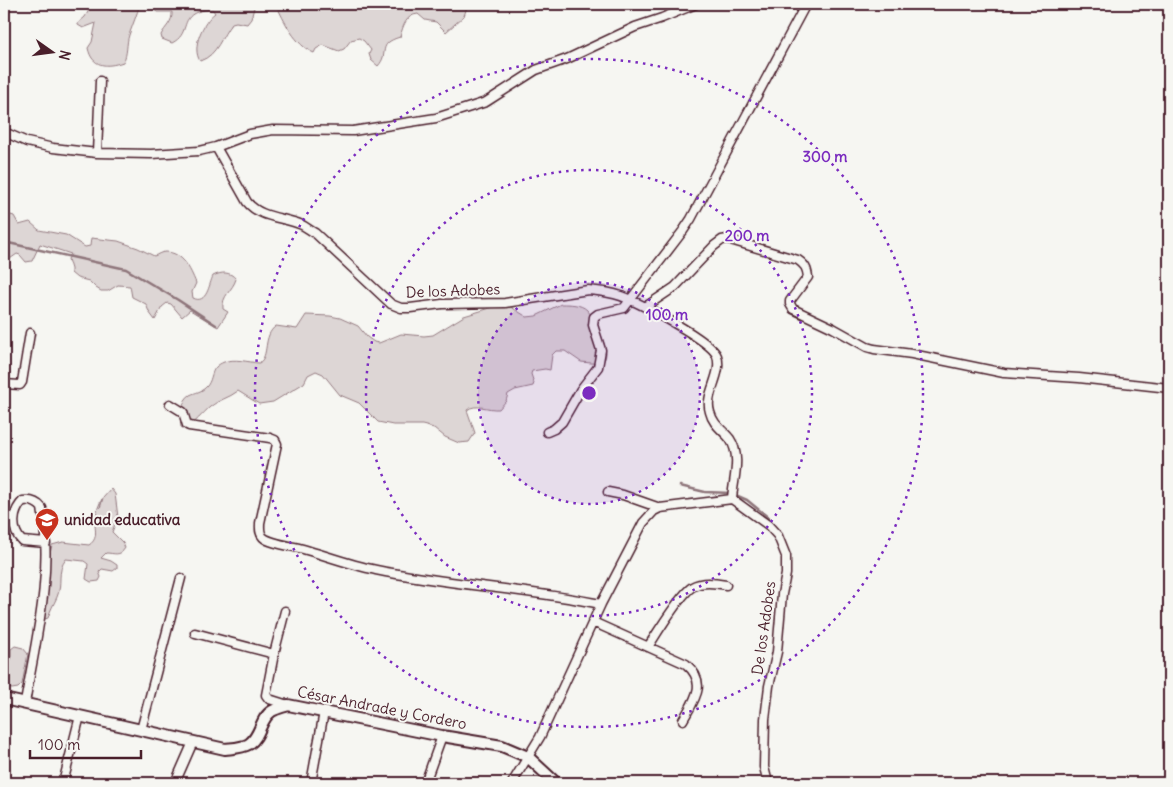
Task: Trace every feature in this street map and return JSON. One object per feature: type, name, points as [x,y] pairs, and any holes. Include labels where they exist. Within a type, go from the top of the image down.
[{"type":"street","points":[[4,132],[35,144],[97,153],[151,154],[199,151],[216,147],[250,134],[273,130],[353,131],[436,118],[486,102],[536,70],[567,59],[635,27],[696,4]]},
{"type":"street","points":[[547,432],[554,430],[562,422],[581,389],[598,366],[601,350],[593,325],[594,318],[598,314],[624,308],[691,219],[806,4]]},
{"type":"street","points":[[97,153],[100,81]]},
{"type":"street","name":"De los Adobes","points":[[216,147],[252,208],[259,212],[303,225],[315,233],[383,298],[396,306],[410,308],[442,304],[504,303],[588,290],[602,291],[645,307],[704,342],[714,351],[717,357],[718,368],[709,410],[714,424],[730,440],[734,448],[736,459],[732,497],[768,525],[778,536],[786,556],[786,574],[782,594],[777,652],[769,686],[765,719],[766,746],[764,767],[768,783]]},
{"type":"street","points":[[645,307],[675,287],[714,246],[727,239],[798,260],[804,264],[808,277],[790,301],[793,309],[867,347],[912,354],[1004,374],[1079,378],[1169,388]]},
{"type":"street","points":[[4,384],[16,386],[22,382],[30,333]]},
{"type":"street","points":[[170,404],[183,412],[189,426],[275,440],[277,444],[260,523],[260,533],[270,542],[303,549],[344,563],[377,570],[602,604]]},
{"type":"street","points":[[608,492],[623,495],[660,508]]},
{"type":"street","points":[[512,783],[540,737],[602,604],[643,523],[654,511],[660,508],[732,497]]},
{"type":"street","points":[[25,703],[44,594],[46,543],[42,508],[34,502],[23,501],[15,512],[14,523],[18,537],[22,541],[46,543]]},
{"type":"street","points":[[141,730],[181,578]]},
{"type":"street","points":[[648,647],[684,594],[692,587],[705,583],[726,586]]},
{"type":"street","points":[[285,612],[266,695],[269,699],[288,705]]},
{"type":"street","points":[[594,622],[686,664],[692,670],[699,684],[697,693],[683,720]]},
{"type":"street","points":[[195,633],[274,654]]},
{"type":"street","name":"César Andrade y Cordero","points":[[4,699],[225,749],[243,746],[254,740],[267,715],[273,710],[288,705],[502,746],[528,756],[556,783]]},
{"type":"street","points":[[311,783],[324,712]]},
{"type":"street","points":[[63,783],[80,716]]},
{"type":"street","points":[[425,783],[442,736]]},
{"type":"street","points":[[175,783],[193,742]]},
{"type":"shaded area","points":[[80,4],[140,4],[129,35],[126,56],[123,62],[106,65],[93,59],[88,48],[92,42],[96,23],[83,28],[78,25],[89,10]]},
{"type":"shaded area","points":[[146,4],[255,4],[251,19],[247,24],[232,23],[215,50],[200,61],[197,49],[198,42],[206,22],[215,13],[213,10],[203,10],[192,15],[188,19],[181,35],[172,43],[162,39],[161,35],[170,22],[172,12],[157,12]]},
{"type":"shaded area","points":[[276,4],[466,4],[467,7],[464,16],[446,32],[436,22],[425,20],[418,14],[411,16],[404,25],[400,37],[386,46],[378,66],[371,60],[369,54],[371,50],[359,38],[351,40],[344,49],[339,51],[323,45],[316,49],[314,53],[307,49],[291,32]]},
{"type":"shaded area","points":[[11,215],[14,216],[19,225],[30,222],[39,230],[66,235],[85,247],[90,246],[91,238],[118,241],[154,256],[165,252],[177,255],[185,262],[196,283],[192,292],[193,298],[201,299],[204,296],[213,276],[228,273],[236,279],[223,304],[223,309],[228,312],[218,327],[190,310],[182,317],[171,304],[167,303],[162,307],[155,320],[146,304],[132,297],[130,286],[118,285],[108,291],[101,291],[89,281],[77,278],[71,273],[68,259],[71,254],[40,244],[32,261],[26,262],[17,254],[4,263],[4,222]]},
{"type":"shaded area","points":[[561,304],[579,305],[590,313],[604,343],[606,356],[604,361],[601,364],[581,362],[565,351],[556,351],[552,355],[550,370],[532,371],[533,386],[515,390],[508,394],[506,401],[499,409],[474,407],[467,410],[475,433],[469,442],[459,443],[445,437],[434,428],[422,425],[393,425],[378,422],[359,403],[340,395],[323,374],[316,371],[308,375],[304,383],[273,402],[259,404],[238,391],[213,405],[186,429],[181,427],[181,414],[187,397],[207,386],[214,370],[219,364],[232,360],[259,363],[264,356],[267,340],[272,330],[276,326],[297,329],[306,315],[340,318],[358,326],[367,337],[379,343],[401,334],[433,335],[464,316],[497,306],[511,307],[527,317],[536,316]]},
{"type":"shaded area","points":[[111,489],[115,494],[118,517],[112,532],[123,543],[125,548],[119,554],[106,553],[101,558],[111,561],[117,565],[117,568],[113,571],[102,569],[99,572],[101,577],[99,581],[91,582],[86,579],[88,564],[84,561],[66,559],[61,569],[59,592],[48,618],[45,619],[43,617],[47,566],[52,545],[63,542],[89,545],[93,542],[98,507],[102,499],[100,508],[103,498]]},
{"type":"shaded area","points":[[15,646],[23,648],[28,654],[22,684],[18,688],[12,689],[4,687],[4,684],[11,659],[11,649]]},
{"type":"waterway","points":[[4,242],[126,269],[216,325]]},
{"type":"waterway","points":[[680,486],[705,492],[731,493],[747,500],[769,518]]},
{"type":"place","name":"unidad educativa","points":[[47,541]]}]
